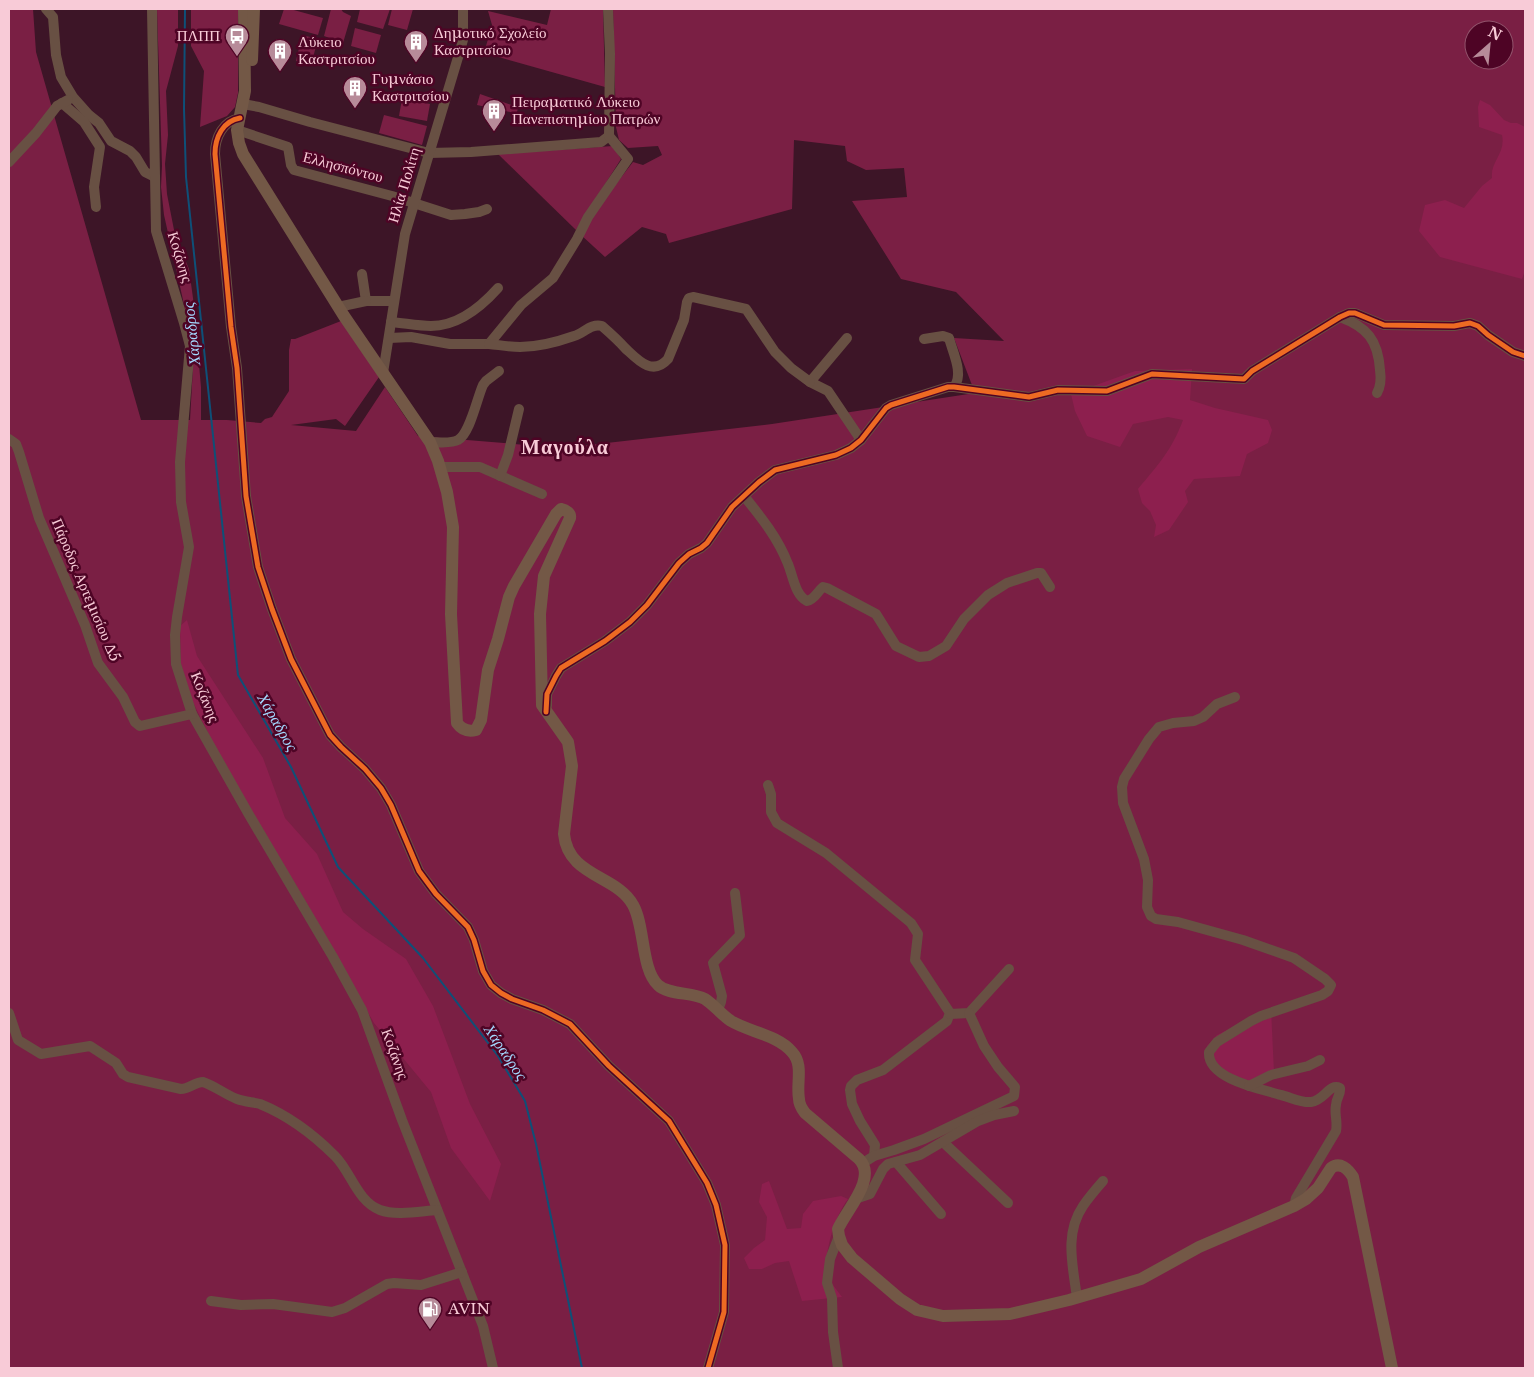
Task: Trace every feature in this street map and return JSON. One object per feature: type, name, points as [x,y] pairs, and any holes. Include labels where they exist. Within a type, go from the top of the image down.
[{"type":"main road","points":[[244,9],[244,98]]},
{"type":"main road","points":[[254,9],[252,62],[239,124],[239,143],[246,160],[338,307],[430,442],[440,467],[453,526],[451,614],[457,724],[466,731],[476,730],[481,720],[488,670],[514,586],[558,511],[561,509],[565,510],[571,516],[544,576],[540,614],[542,705],[568,742],[571,754],[572,766],[564,834],[565,843],[574,859],[618,890],[633,904],[639,922],[648,967],[658,986],[705,999],[732,1022],[762,1034],[788,1047],[793,1052],[799,1065],[798,1098],[800,1106],[805,1113],[865,1166],[864,1183],[838,1228],[838,1236],[842,1245],[852,1258],[900,1299],[917,1310],[943,1316],[1003,1315],[1077,1298],[1141,1279],[1199,1247],[1294,1206],[1318,1188],[1334,1165],[1343,1167],[1352,1177],[1392,1368]]},
{"type":"street","points":[[46,9],[53,17],[56,56],[61,77],[73,97],[99,123],[112,141],[130,151],[145,172],[155,176]]},
{"type":"street","name":"Κοζάνης","points":[[152,9],[156,231],[190,346],[180,462],[181,502],[189,547],[177,617],[176,664],[192,714],[342,972],[362,1010],[402,1120],[483,1326],[493,1368]]},
{"type":"street","name":"Ηλία Πολίτη","points":[[383,373],[403,244],[461,49],[463,40],[463,9]]},
{"type":"street","points":[[488,344],[521,305],[553,278],[588,217],[628,159],[609,136],[610,54],[608,9]]},
{"type":"street","points":[[9,162],[36,133],[57,106],[73,97]]},
{"type":"street","points":[[244,98],[259,106],[310,122],[429,153],[471,152],[601,142],[609,136]]},
{"type":"street","points":[[62,103],[84,122],[100,147],[94,187],[96,207]]},
{"type":"street","points":[[239,124],[227,123],[219,134],[215,146],[216,169],[231,327],[237,368],[246,496],[258,567],[278,626],[291,659],[330,735],[365,769],[381,788],[391,805],[419,872],[436,894],[468,927],[490,985],[512,999],[543,1010],[570,1024],[609,1066],[669,1121],[707,1183],[716,1205],[725,1245],[724,1312],[708,1368]]},
{"type":"street","name":"Ελλησπόντου","points":[[239,124],[288,147],[290,165],[294,170],[414,202],[439,212],[454,215],[479,212],[487,209]]},
{"type":"street","points":[[362,274],[366,301]]},
{"type":"street","points":[[391,322],[432,326],[451,323],[473,311],[485,302],[498,288]]},
{"type":"street","points":[[389,338],[411,337],[450,344],[488,344],[520,347],[543,344],[575,336],[592,326],[598,325],[602,326],[641,363],[649,366],[658,366],[664,364],[670,353],[684,320],[687,302],[689,298],[693,297],[746,309],[775,352],[791,368],[810,382],[828,391],[861,440]]},
{"type":"street","points":[[338,307],[366,301],[394,301]]},
{"type":"street","points":[[546,712],[547,694],[561,668],[605,641],[635,618],[658,592],[679,563],[689,554],[707,543],[728,512],[759,482],[775,470],[836,455],[851,448],[861,440],[886,408],[892,405],[954,387],[1029,396],[1058,390],[1107,391],[1152,374],[1244,379],[1252,371],[1348,313],[1355,313],[1384,325],[1454,326],[1470,324],[1478,326],[1513,352],[1525,356]]},
{"type":"street","points":[[1340,317],[1363,329],[1375,344],[1380,361],[1380,387],[1377,393]]},
{"type":"street","points":[[924,339],[943,336],[949,338],[959,374],[958,382],[954,387]]},
{"type":"street","points":[[810,382],[847,338]]},
{"type":"street","points":[[430,442],[456,441],[461,438],[469,424],[483,385],[499,371]]},
{"type":"street","points":[[500,476],[506,462],[519,409]]},
{"type":"street","name":"Πάροδος Αρτεμισίου Δ5","points":[[9,439],[16,444],[38,518],[85,625],[98,663],[123,696],[135,722],[140,726],[192,714]]},
{"type":"street","points":[[440,467],[480,467],[542,494]]},
{"type":"street","points":[[744,496],[778,541],[799,596],[807,601],[823,587],[827,588],[876,614],[896,646],[919,657],[929,656],[946,646],[964,619],[988,595],[1007,582],[1041,573],[1050,588]]},
{"type":"street","points":[[1235,697],[1217,704],[1203,717],[1194,721],[1173,723],[1159,727],[1149,739],[1124,779],[1123,803],[1144,859],[1148,880],[1147,907],[1151,916],[1243,940],[1294,958],[1331,985],[1330,989],[1322,995],[1251,1021],[1217,1042],[1211,1048],[1209,1056],[1215,1067],[1238,1082],[1307,1102],[1319,1100],[1333,1087],[1338,1087],[1341,1090],[1336,1106],[1338,1121],[1336,1131],[1296,1198],[1294,1206]]},
{"type":"street","points":[[768,785],[772,794],[771,812],[777,823],[826,853],[911,922],[918,936],[915,960],[950,1014]]},
{"type":"street","points":[[718,1010],[722,996],[713,963],[740,935],[735,893]]},
{"type":"street","points":[[950,1014],[969,1013],[1010,968]]},
{"type":"street","points":[[9,1013],[18,1040],[41,1054],[90,1046],[116,1063],[128,1077],[181,1088],[188,1088],[203,1082],[238,1099],[257,1104],[275,1112],[298,1126],[326,1148],[346,1168],[367,1202],[381,1210],[402,1213],[437,1210]]},
{"type":"street","points":[[863,1163],[874,1156],[924,1139],[1014,1096],[1015,1087],[998,1068],[984,1046],[969,1013]]},
{"type":"street","points":[[874,1156],[875,1145],[852,1104],[851,1086],[855,1081],[875,1074],[890,1065],[947,1021],[950,1014]]},
{"type":"street","points":[[1249,1086],[1271,1075],[1308,1066],[1320,1060]]},
{"type":"street","points":[[855,1199],[870,1194],[888,1164],[920,1155],[994,1114],[1014,1111]]},
{"type":"street","points":[[944,1142],[1008,1203]]},
{"type":"street","points":[[896,1162],[941,1214]]},
{"type":"street","points":[[1077,1298],[1071,1249],[1072,1228],[1083,1205],[1103,1181]]},
{"type":"street","points":[[838,1236],[830,1259],[827,1283],[832,1298],[833,1332],[838,1368]]},
{"type":"street","points":[[211,1301],[241,1305],[273,1304],[332,1312],[345,1308],[387,1284],[421,1285],[462,1272]]},
{"type":"street","points":[[713,1368],[714,1349]]},
{"type":"shaded area","points":[[9,9],[33,9],[36,52],[141,420],[190,420],[194,349],[164,215],[161,187],[157,9],[178,9],[178,46],[166,91],[168,135],[165,164],[167,194],[175,235],[189,269],[201,387],[201,420],[261,423],[265,419],[272,417],[289,391],[289,350],[291,339],[341,321],[379,377],[345,426],[336,419],[291,425],[356,431],[385,387],[418,436],[563,448],[772,424],[975,393],[954,338],[1004,341],[956,292],[901,279],[852,201],[907,197],[904,168],[866,170],[847,161],[845,146],[794,140],[792,209],[669,243],[666,234],[642,227],[605,257],[581,235],[605,198],[633,162],[643,165],[662,155],[658,146],[628,148],[619,140],[616,127],[613,9],[1525,9],[1525,1368],[9,1368]]},
{"type":"shaded area","points":[[191,9],[238,9],[238,93],[235,107],[227,116],[200,127],[204,71],[191,46]]},
{"type":"shaded area","points":[[284,9],[323,18],[318,35],[279,24]]},
{"type":"shaded area","points":[[331,9],[341,9],[351,16],[343,43],[324,36]]},
{"type":"shaded area","points":[[360,9],[390,9],[383,29],[357,22]]},
{"type":"shaded area","points":[[392,9],[413,9],[407,30],[388,25]]},
{"type":"shaded area","points":[[551,9],[603,9],[605,87],[484,53],[492,25],[488,11],[547,25]]},
{"type":"shaded area","points":[[355,28],[381,35],[376,53],[351,46]]},
{"type":"shaded area","points":[[302,35],[318,39],[311,65],[296,61]]},
{"type":"shaded area","points":[[480,94],[517,107],[517,112],[477,105]]},
{"type":"shaded area","points":[[402,99],[430,104],[427,121],[399,116]]},
{"type":"shaded area","points":[[1480,100],[1490,105],[1504,120],[1525,127],[1525,270],[1522,279],[1440,257],[1419,231],[1425,205],[1445,200],[1464,208],[1482,186],[1492,178],[1493,167],[1502,147],[1502,135],[1479,127],[1478,107]]},
{"type":"shaded area","points":[[384,115],[427,126],[422,145],[379,133]]},
{"type":"shaded area","points":[[613,146],[621,159],[576,230],[498,154]]},
{"type":"shaded area","points":[[1192,369],[1190,400],[1215,408],[1268,420],[1272,430],[1268,443],[1247,454],[1240,476],[1194,479],[1185,491],[1188,502],[1169,530],[1154,537],[1156,525],[1150,511],[1142,503],[1138,489],[1169,449],[1183,420],[1168,417],[1133,424],[1120,447],[1087,436],[1075,411],[1071,394],[1135,371]]},
{"type":"shaded area","points":[[187,620],[197,656],[263,758],[285,818],[317,854],[343,912],[363,929],[406,959],[433,1006],[470,1104],[501,1164],[490,1201],[451,1148],[431,1092],[374,1023],[211,739],[191,698],[181,664],[180,626]]},
{"type":"shaded area","points":[[1271,1009],[1274,1072],[1262,1075],[1264,1089],[1234,1079],[1208,1060],[1207,1046],[1217,1035]]},
{"type":"shaded area","points":[[769,1181],[787,1229],[801,1228],[803,1214],[813,1201],[841,1196],[848,1199],[834,1225],[824,1273],[842,1297],[802,1301],[789,1261],[775,1263],[762,1269],[749,1269],[744,1258],[765,1240],[767,1217],[759,1202],[762,1184]]},
{"type":"waterway","name":"Χάραδρος","points":[[185,9],[184,109],[186,177],[238,675],[291,767],[338,867],[423,958],[498,1056],[525,1101],[536,1144],[582,1368]]},
{"type":"cycle path","points":[[240,118],[229,122],[221,131],[218,136],[215,154],[231,327],[237,368],[246,496],[258,567],[272,609],[291,659],[330,735],[365,769],[381,788],[391,805],[419,871],[436,894],[468,927],[483,971],[491,985],[512,999],[543,1010],[570,1024],[609,1066],[669,1121],[707,1183],[716,1205],[725,1245],[724,1312],[708,1368]]},
{"type":"cycle path","points":[[546,712],[547,694],[561,668],[605,641],[630,622],[647,605],[679,563],[689,554],[707,543],[732,507],[759,482],[775,470],[836,455],[851,448],[861,440],[886,408],[891,405],[948,387],[1029,397],[1058,390],[1107,391],[1152,374],[1244,379],[1252,371],[1349,313],[1355,313],[1384,325],[1454,326],[1470,323],[1478,326],[1513,352],[1525,356]]},
{"type":"place","name":"ΠΛΠΠ","points":[[237,57]]},
{"type":"place","name":"Δημοτικό Σχολείο Καστριτσίου","points":[[416,63]]},
{"type":"place","name":"Λύκειο Καστριτσίου","points":[[280,72]]},
{"type":"place","name":"Γυμνάσιο Καστριτσίου","points":[[355,109]]},
{"type":"place","name":"Πειραματικό Λύκειο Πανεπιστημίου Πατρών","points":[[494,132]]},
{"type":"place","name":"AVIN","points":[[430,1330]]},
{"type":"district","name":"Μαγούλα","points":[[565,447]]}]
